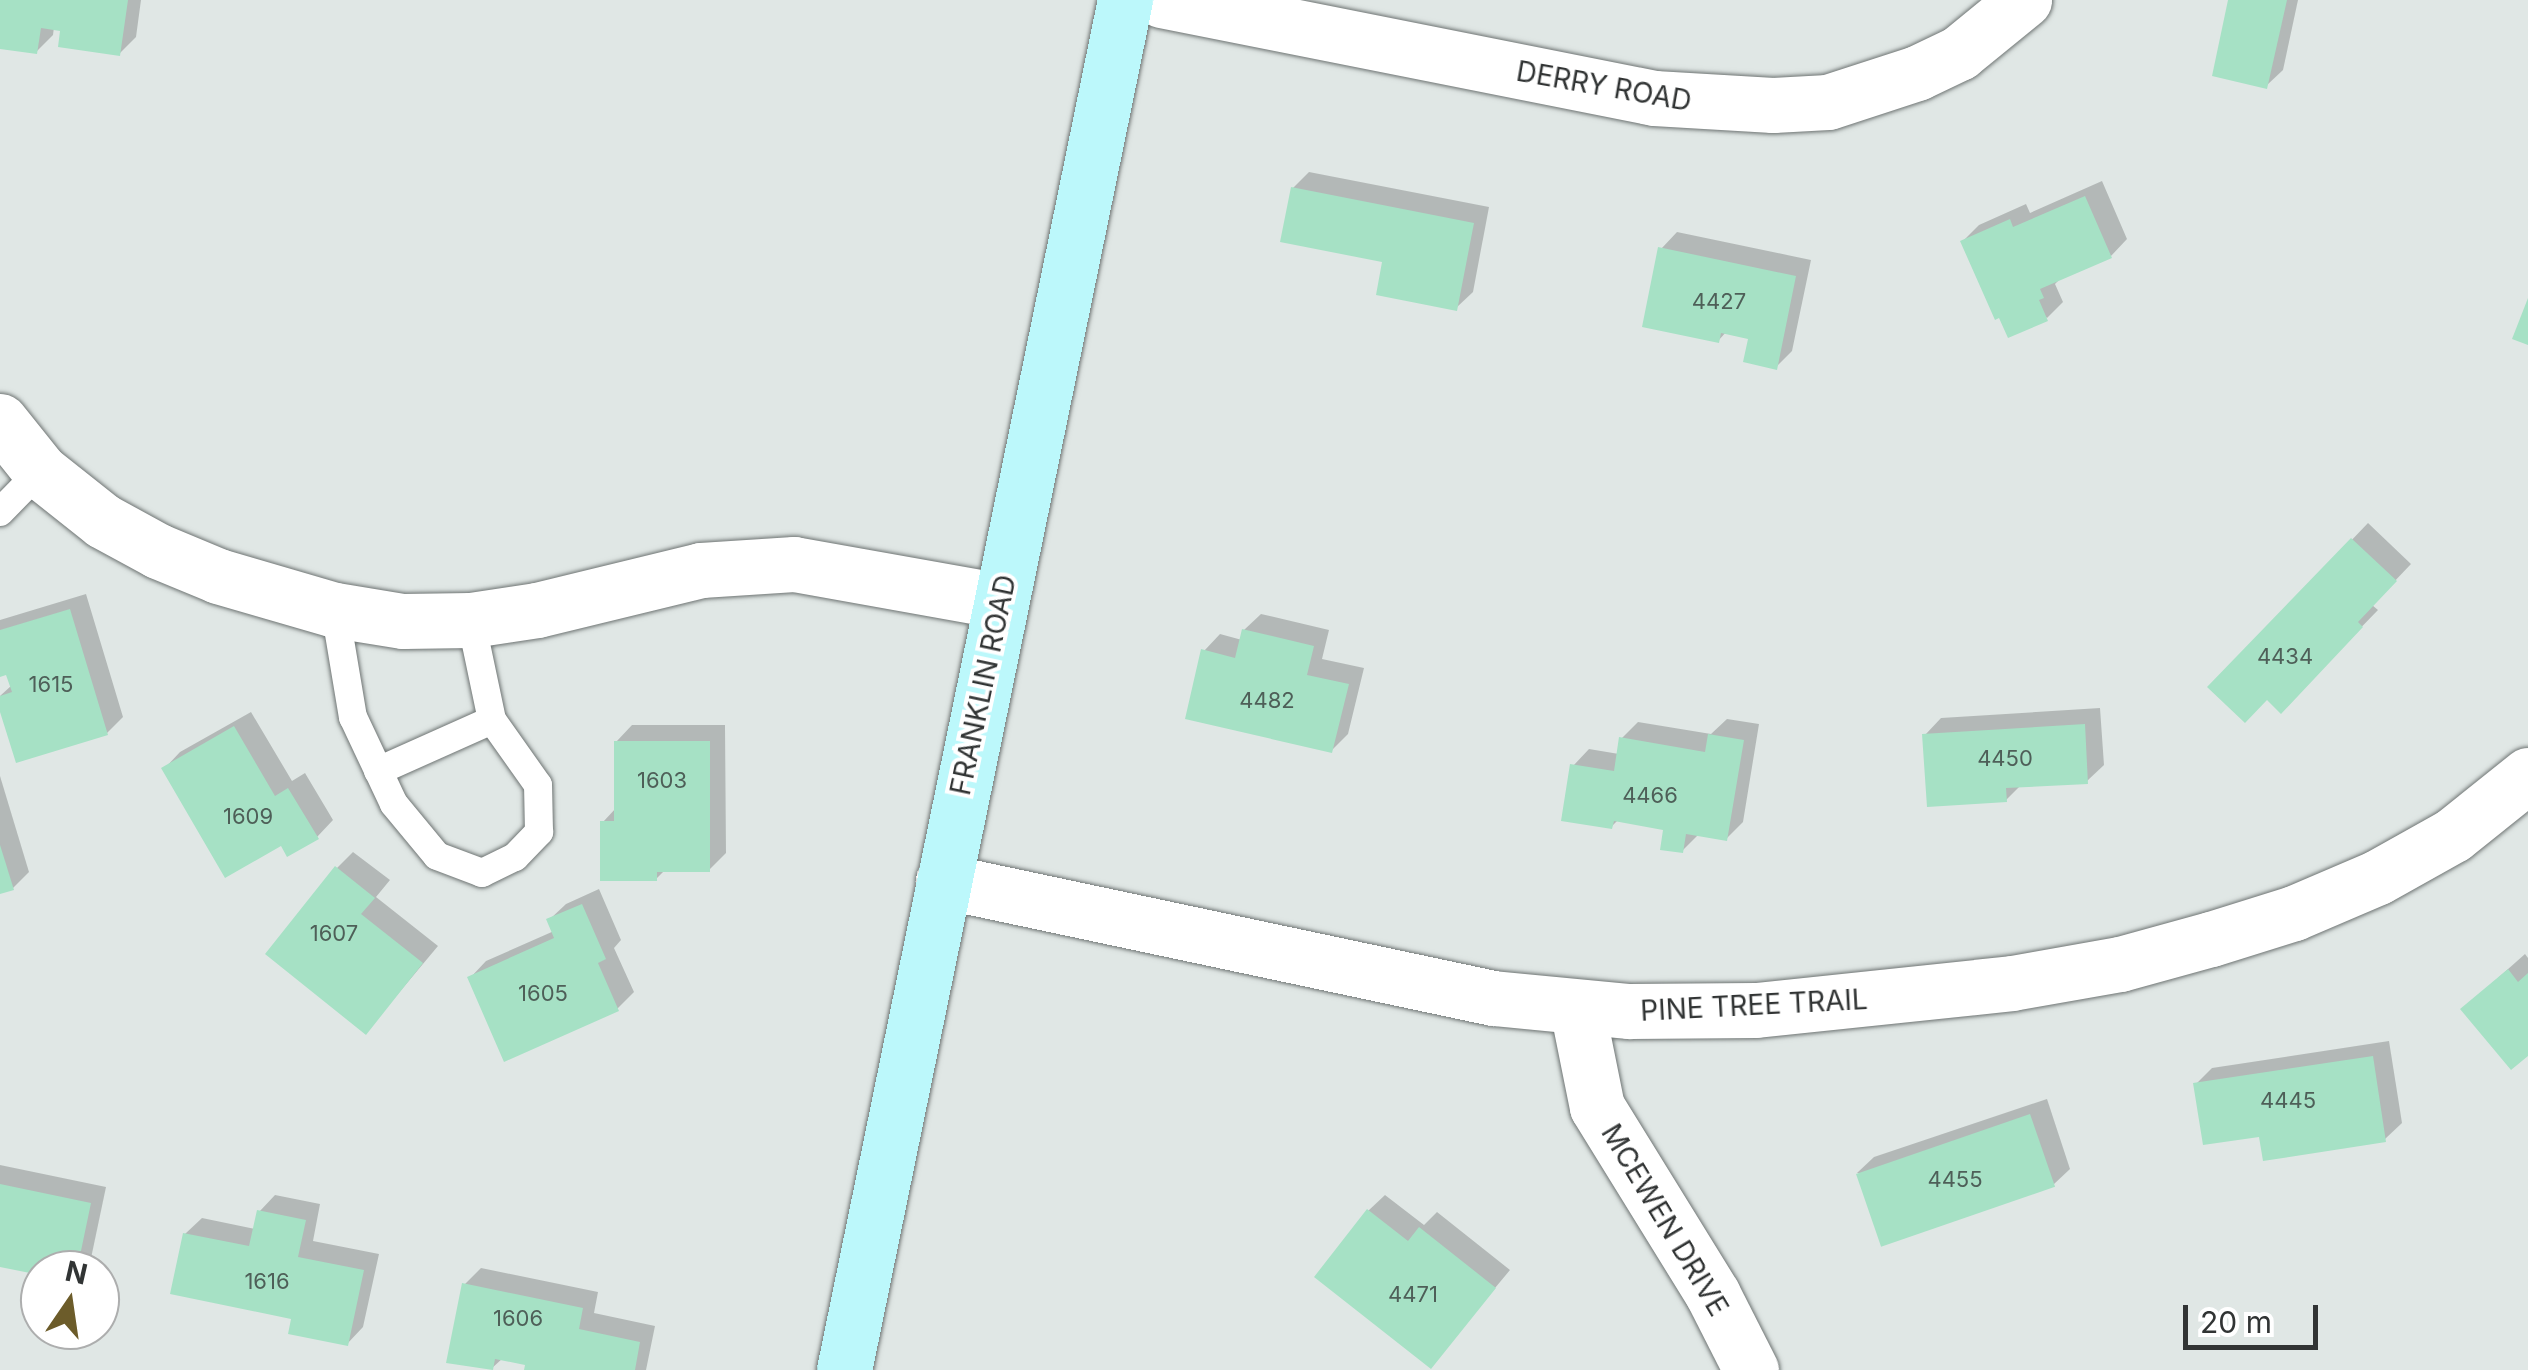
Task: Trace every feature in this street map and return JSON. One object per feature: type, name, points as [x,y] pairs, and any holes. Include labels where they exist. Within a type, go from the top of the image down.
[{"type":"street","name":"FRANKLIN ROAD","points":[[844,1370],[1125,0]]},
{"type":"street","name":"DERRY ROAD","points":[[1161,0],[1654,98],[1772,105],[1828,102],[1917,73],[1958,54],[2024,0]]},
{"type":"street","points":[[0,421],[40,471],[103,521],[158,551],[218,576],[335,610],[403,621],[471,620],[537,610],[701,570],[747,564],[794,564],[840,570],[1000,601]]},
{"type":"street","name":"PINE TREE TRAIL","points":[[943,880],[1413,983],[1577,1008],[1684,1012],[1825,1005],[2012,983],[2148,957],[2294,913],[2378,877],[2453,834],[2528,775]]},
{"type":"street","name":"MCEWEN DRIVE","points":[[1577,1008],[1597,1107],[1713,1295],[1751,1370]]},
{"type":"lane","points":[[0,512],[40,471]]},
{"type":"lane","points":[[335,610],[353,718],[394,804],[437,856],[482,873],[515,857],[539,832],[538,785],[492,720],[471,620]]},
{"type":"lane","points":[[378,771],[492,720]]},
{"type":"building","points":[[0,0],[128,0],[120,56],[58,47],[60,31],[41,28],[37,54],[0,49]]},
{"type":"building","points":[[2228,0],[2287,0],[2267,89],[2212,76]]},
{"type":"building","points":[[1291,187],[1474,223],[1457,311],[1376,295],[1382,262],[1280,242]]},
{"type":"building","points":[[2085,196],[2112,258],[2040,289],[2044,298],[2039,300],[2048,321],[2008,338],[1999,318],[1995,320],[1960,241],[2010,219],[2013,227]]},
{"type":"building","points":[[1658,247],[1796,276],[1777,370],[1743,362],[1748,339],[1721,333],[1719,343],[1642,327]]},
{"type":"building","points":[[2528,298],[2528,345],[2512,339]]},
{"type":"building","points":[[2351,538],[2397,581],[2358,622],[2363,627],[2281,714],[2267,700],[2245,723],[2207,687]]},
{"type":"building","points":[[70,609],[108,735],[16,763],[0,712],[0,696],[12,692],[6,675],[0,677],[0,630]]},
{"type":"building","points":[[1242,629],[1314,646],[1307,675],[1349,684],[1332,753],[1185,719],[1201,649],[1235,658]]},
{"type":"building","points":[[2085,724],[2088,784],[2006,788],[2007,802],[1927,807],[1922,734]]},
{"type":"building","points":[[234,726],[275,796],[288,788],[319,839],[287,857],[281,846],[225,878],[161,768]]},
{"type":"building","points":[[1708,734],[1744,740],[1727,841],[1686,834],[1683,853],[1660,850],[1663,830],[1614,821],[1612,829],[1561,821],[1570,764],[1614,771],[1619,737],[1705,752]]},
{"type":"building","points":[[614,741],[710,741],[710,872],[657,872],[657,881],[600,881],[600,821],[614,821]]},
{"type":"building","points":[[0,845],[14,890],[0,894]]},
{"type":"building","points":[[335,866],[375,898],[361,914],[423,963],[366,1035],[265,954]]},
{"type":"building","points":[[582,904],[606,959],[598,963],[619,1011],[504,1062],[467,977],[554,938],[546,919]]},
{"type":"building","points":[[2508,969],[2518,982],[2528,973],[2528,1056],[2511,1070],[2460,1009]]},
{"type":"building","points":[[2373,1056],[2386,1142],[2263,1161],[2259,1137],[2203,1145],[2193,1083]]},
{"type":"building","points":[[2030,1114],[2055,1187],[1881,1247],[1856,1174]]},
{"type":"building","points":[[0,1184],[91,1203],[81,1250],[20,1250],[20,1271],[0,1267]]},
{"type":"building","points":[[1367,1209],[1408,1241],[1419,1227],[1496,1288],[1431,1369],[1314,1277]]},
{"type":"building","points":[[257,1210],[306,1220],[298,1257],[364,1270],[348,1346],[288,1334],[291,1319],[170,1294],[183,1233],[249,1246]]},
{"type":"building","points":[[462,1283],[583,1308],[579,1329],[640,1342],[635,1370],[524,1370],[525,1365],[495,1359],[493,1370],[446,1363]]}]
